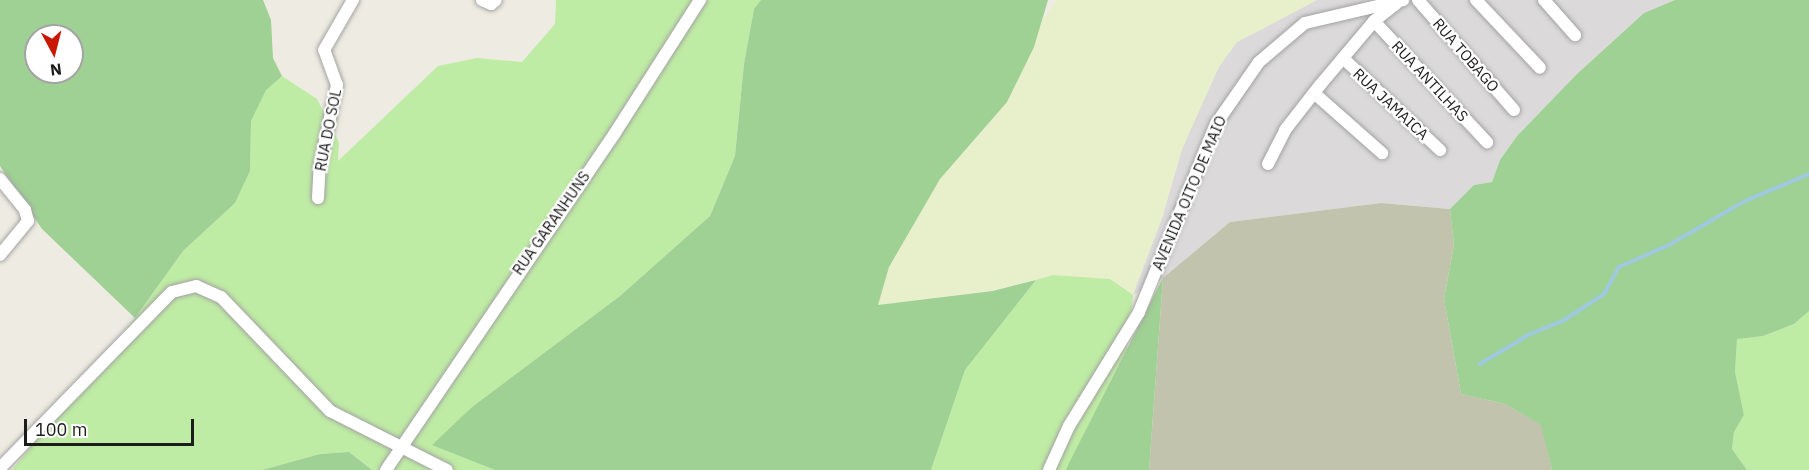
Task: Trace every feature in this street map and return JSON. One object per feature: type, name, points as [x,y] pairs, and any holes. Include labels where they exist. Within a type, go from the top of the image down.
[{"type":"street","name":"RUA DO SOL","points":[[318,198],[320,165],[337,85],[324,50],[353,0]]},
{"type":"street","name":"RUA GARANHUNS","points":[[386,470],[615,133],[700,0]]},
{"type":"street","name":"RUA TOBAGO","points":[[1418,0],[1514,110]]},
{"type":"street","points":[[1476,0],[1540,68]]},
{"type":"street","points":[[1544,0],[1575,35]]},
{"type":"street","points":[[1268,164],[1285,130],[1342,58],[1374,21],[1401,1]]},
{"type":"street","name":"AVENIDA OITO DE MAIO","points":[[1049,470],[1069,426],[1139,312],[1216,124],[1259,62],[1305,23],[1401,1]]},
{"type":"street","name":"RUA ANTILHAS","points":[[1374,21],[1487,142]]},
{"type":"street","name":"RUA JAMAICA","points":[[1342,58],[1440,150]]},
{"type":"street","points":[[1314,93],[1382,153]]},
{"type":"street","points":[[0,179],[25,210],[28,221],[0,255]]},
{"type":"street","points":[[0,468],[172,292],[196,286],[218,294],[330,411],[447,470]]},
{"type":"shaded area","points":[[1057,0],[1317,0],[1237,42],[1219,67],[1182,149],[1162,218],[1133,295],[1110,279],[1053,275],[993,291],[878,305],[889,267],[940,179],[1007,102],[1041,23]]},
{"type":"shaded area","points":[[1317,0],[1675,0],[1644,13],[1577,74],[1517,136],[1500,160],[1492,182],[1474,185],[1450,209],[1381,203],[1230,222],[1163,278],[1133,295],[1162,218],[1182,149],[1218,67],[1237,42]]},
{"type":"shaded area","points":[[1381,203],[1450,209],[1454,245],[1444,299],[1461,394],[1505,404],[1542,425],[1552,470],[1149,470],[1163,278],[1230,222]]},
{"type":"green space","points":[[0,0],[263,0],[271,20],[273,58],[282,76],[266,90],[251,121],[250,171],[235,203],[183,251],[135,318],[42,229],[0,166]]},
{"type":"green space","points":[[556,0],[761,0],[754,9],[744,64],[735,156],[710,216],[620,296],[472,407],[433,445],[495,470],[372,470],[349,452],[320,454],[262,470],[12,470],[135,318],[183,251],[235,203],[250,171],[251,121],[266,89],[282,76],[317,99],[339,142],[338,161],[438,66],[477,58],[522,62],[555,24]]},
{"type":"green space","points":[[761,0],[1048,0],[1034,47],[1007,102],[940,179],[889,267],[878,305],[993,291],[1036,280],[965,370],[931,470],[495,470],[432,445],[472,407],[620,296],[710,216],[735,156],[744,64],[754,9]]},
{"type":"green space","points":[[1675,0],[1809,0],[1809,311],[1794,324],[1763,336],[1737,339],[1735,372],[1744,415],[1734,432],[1732,449],[1747,470],[1552,470],[1541,425],[1505,404],[1461,394],[1444,299],[1454,245],[1450,209],[1474,185],[1492,182],[1500,160],[1517,136],[1577,74],[1644,13]]},
{"type":"green space","points":[[1053,275],[1110,279],[1133,295],[1127,349],[1066,470],[931,470],[965,370],[1036,280]]},
{"type":"green space","points":[[1163,278],[1149,470],[1066,470],[1068,465]]},
{"type":"green space","points":[[1809,311],[1809,470],[1747,470],[1732,449],[1734,432],[1744,415],[1735,372],[1737,338],[1763,336],[1794,324]]},
{"type":"green space","points":[[349,452],[372,470],[262,470],[320,454]]},
{"type":"waterway","points":[[1480,364],[1530,334],[1564,320],[1604,294],[1619,267],[1669,245],[1745,201],[1809,174]]}]
